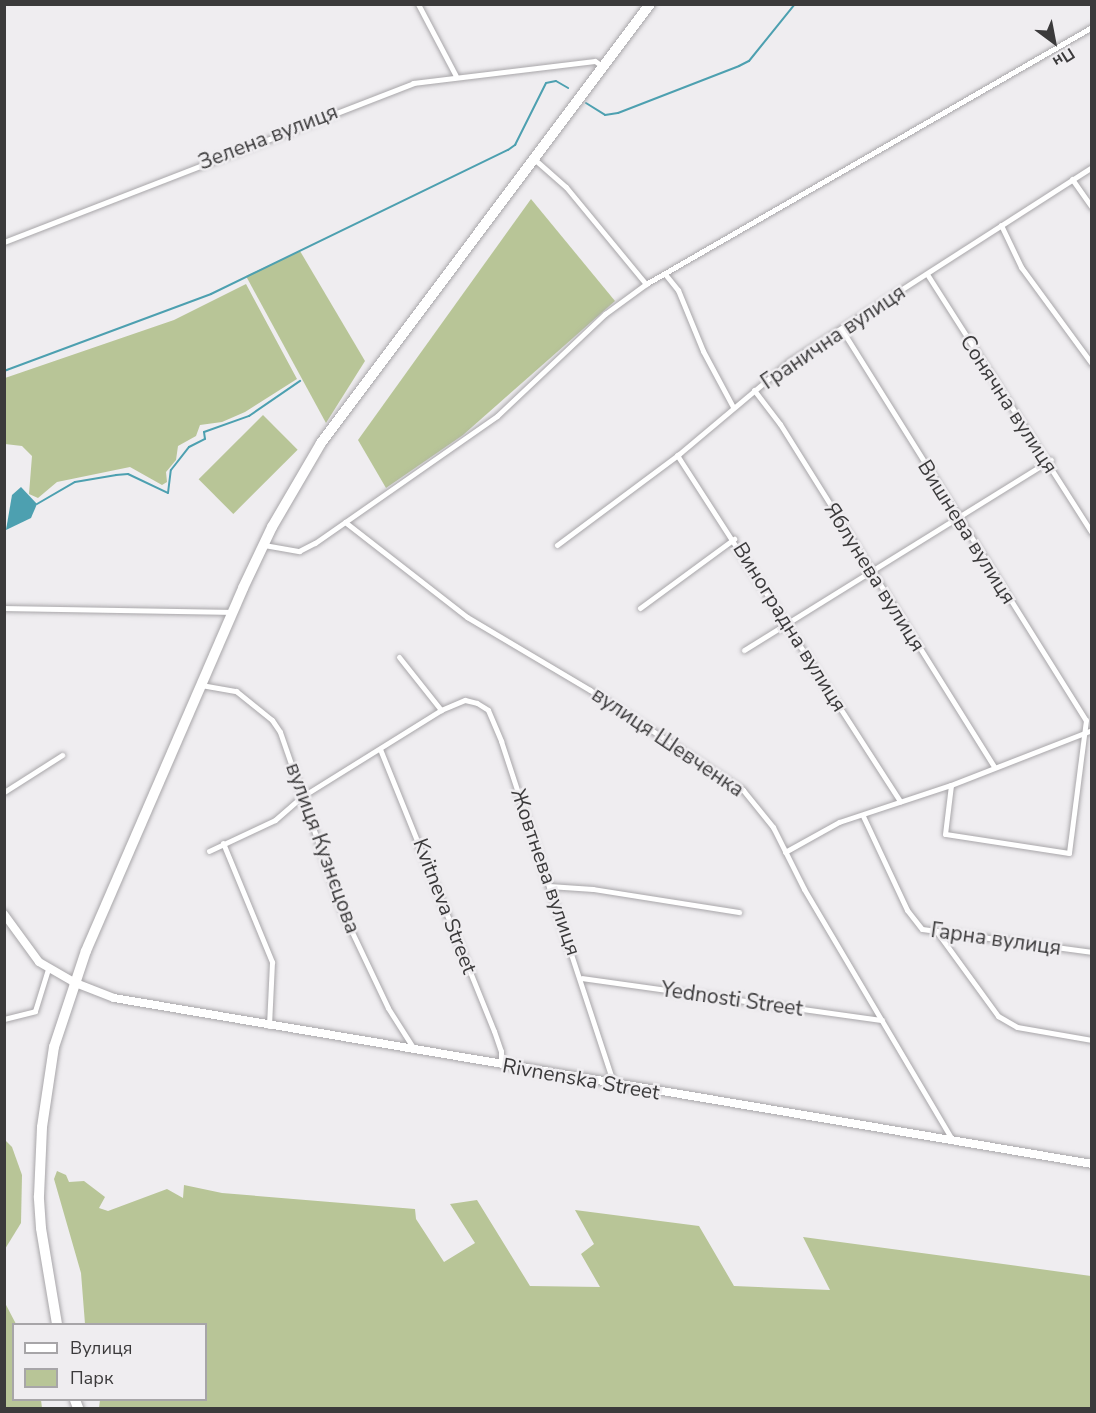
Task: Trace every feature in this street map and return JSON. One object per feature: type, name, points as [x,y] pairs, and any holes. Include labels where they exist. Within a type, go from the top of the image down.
[{"type":"highway","points":[[57,1323],[40,1228],[40,1141],[54,1047],[73,982],[200,685],[264,545],[321,443],[650,4]]},
{"type":"main road","name":"Rivnenska Street","points":[[4,914],[32,956],[48,969],[73,982],[114,998],[1092,1164]]},
{"type":"street","points":[[418,4],[456,76]]},
{"type":"street","points":[[264,545],[299,551],[345,522],[497,416],[605,314],[646,284],[1092,27]]},
{"type":"street","name":"Зелена вулиця","points":[[4,242],[412,83],[595,61],[602,66]]},
{"type":"street","points":[[533,158],[566,187],[646,284]]},
{"type":"street","name":"Гранична вулиця","points":[[557,544],[677,455],[790,361],[842,330],[1092,167]]},
{"type":"street","points":[[1072,179],[1092,208]]},
{"type":"street","points":[[1001,225],[1021,267],[1092,364]]},
{"type":"street","points":[[665,274],[678,290],[703,351],[733,407]]},
{"type":"street","name":"Сонячна вулиця","points":[[927,274],[1049,461],[1092,533]]},
{"type":"street","name":"Вишнева вулиця","points":[[842,330],[957,518],[1080,707],[1086,720],[1069,853],[945,834],[951,785]]},
{"type":"street","name":"Яблунева вулиця","points":[[754,390],[780,424],[870,572],[994,767]]},
{"type":"street","name":"Виноградна вулиця","points":[[677,455],[734,539],[900,801]]},
{"type":"street","points":[[744,650],[1049,461]]},
{"type":"street","name":"вулиця Шевченка","points":[[345,522],[467,617],[720,772],[763,811],[953,1141]]},
{"type":"street","points":[[640,608],[734,539]]},
{"type":"street","points":[[4,608],[233,612]]},
{"type":"street","points":[[399,657],[441,710]]},
{"type":"street","name":"вулиця Кузнєцова","points":[[200,685],[236,691],[272,720],[303,796],[342,911],[388,1008],[414,1049]]},
{"type":"street","name":"Жовтнева вулиця","points":[[209,850],[275,820],[303,796],[441,710],[465,700],[488,710],[582,978],[614,1084]]},
{"type":"street","points":[[785,852],[839,822],[863,816],[900,801],[951,785],[1092,730]]},
{"type":"street","name":"Kvitneva Street","points":[[380,749],[494,1031],[501,1051],[501,1065]]},
{"type":"street","points":[[4,792],[62,755]]},
{"type":"street","name":"Гарна вулиця","points":[[863,816],[873,843],[914,922],[921,929],[1092,952]]},
{"type":"street","points":[[223,843],[272,962],[269,1026]]},
{"type":"street","points":[[549,886],[593,888],[739,912]]},
{"type":"street","points":[[937,932],[998,1016],[1017,1027],[1092,1040]]},
{"type":"street","points":[[4,1019],[35,1011],[48,969]]},
{"type":"street","name":"Yednosti Street","points":[[582,978],[882,1020]]},
{"type":"green space","points":[[531,199],[615,301],[463,435],[386,488],[358,440]]},
{"type":"green space","points":[[300,251],[365,361],[326,423],[246,276]]},
{"type":"green space","points":[[246,284],[297,379],[245,412],[222,422],[200,425],[196,436],[178,446],[176,460],[166,472],[167,482],[162,485],[130,467],[57,482],[38,498],[29,494],[32,456],[22,446],[5,444],[5,378],[174,320]]},
{"type":"green space","points":[[263,415],[298,450],[233,514],[199,479]]},
{"type":"green space","points":[[5,1140],[12,1147],[22,1175],[21,1223],[5,1249]]},
{"type":"green space","points":[[57,1171],[66,1175],[69,1182],[84,1181],[105,1197],[99,1208],[108,1211],[167,1189],[183,1198],[184,1185],[222,1193],[415,1209],[416,1219],[444,1262],[475,1243],[450,1204],[477,1200],[530,1286],[600,1287],[581,1254],[594,1244],[575,1210],[699,1226],[734,1286],[830,1290],[803,1237],[1091,1276],[1091,1408],[99,1408],[100,1401],[207,1401],[207,1323],[85,1323],[81,1273],[54,1179]]},
{"type":"green space","points":[[5,1303],[15,1323],[12,1323],[12,1401],[41,1401],[42,1408],[5,1408]]},
{"type":"water","points":[[21,487],[37,504],[31,518],[6,530],[12,495]]},
{"type":"waterway","points":[[586,103],[605,115],[618,113],[739,66],[749,61],[795,4]]},
{"type":"waterway","points":[[4,371],[211,294],[508,150],[515,145],[546,83],[556,81],[568,88]]},
{"type":"waterway","points":[[37,504],[75,482],[116,475],[128,474],[168,493],[171,470],[189,447],[205,439],[204,432],[249,416],[300,381]]}]
